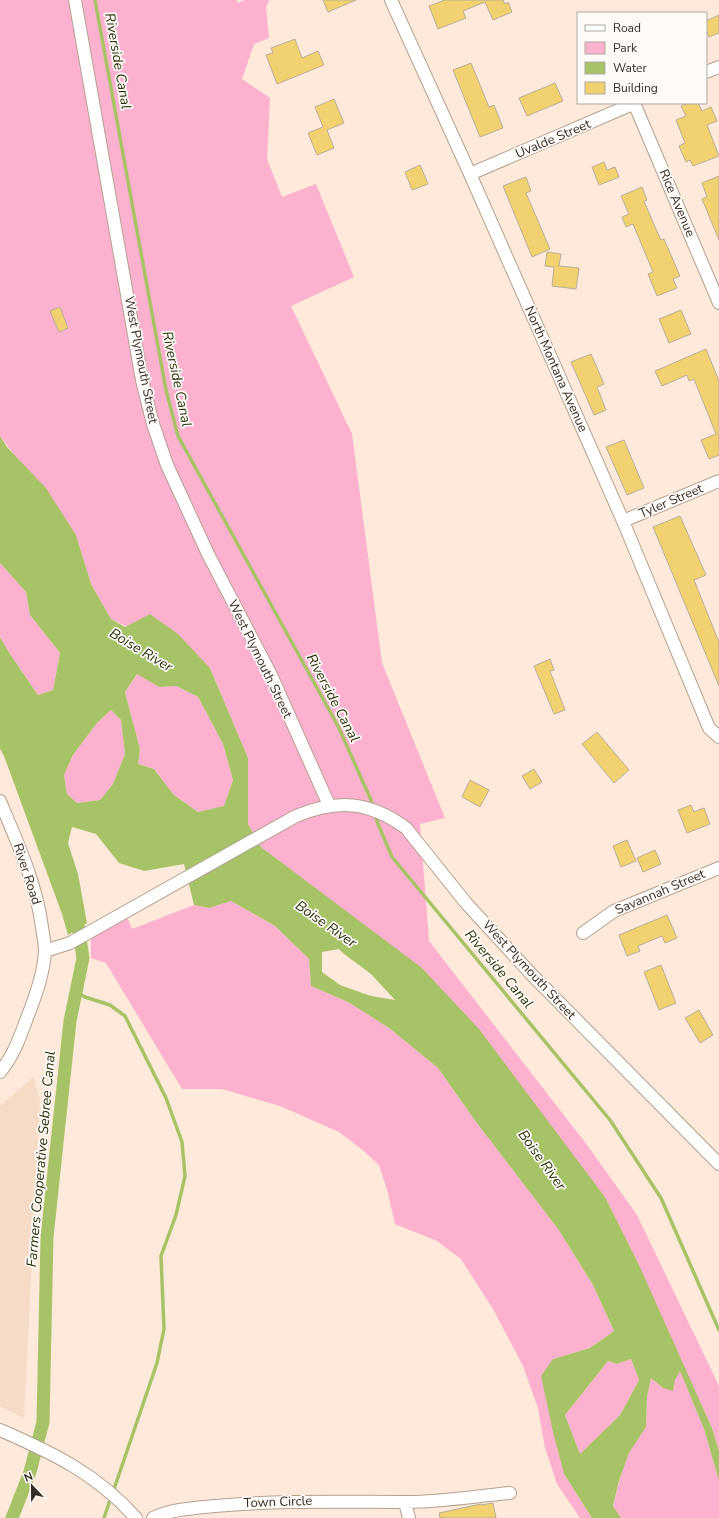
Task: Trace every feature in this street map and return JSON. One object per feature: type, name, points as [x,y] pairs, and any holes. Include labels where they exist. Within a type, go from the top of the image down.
[{"type":"street","name":"West Plymouth Street","points":[[75,0],[142,380],[153,424],[173,479],[208,554],[271,675],[329,805]]},
{"type":"street","name":"North Montana Avenue","points":[[391,0],[470,174],[623,521],[709,728],[719,737]]},
{"type":"street","points":[[707,72],[719,67]]},
{"type":"street","name":"Uvalde Street","points":[[470,174],[633,104]]},
{"type":"street","name":"Rice Avenue","points":[[635,104],[719,303]]},
{"type":"street","name":"Tyler Street","points":[[623,521],[719,481]]},
{"type":"street","name":"River Road","points":[[0,801],[28,867],[35,890],[45,950],[40,980],[33,1004],[18,1042],[5,1067],[0,1072]]},
{"type":"street","name":"West Plymouth Street","points":[[45,950],[70,943],[296,816],[313,809],[329,805],[349,804],[368,808],[394,819],[406,828],[466,902],[533,976],[719,1164]]},
{"type":"street","name":"Savannah Street","points":[[583,933],[614,910],[719,868]]},
{"type":"street","points":[[0,1430],[48,1452],[81,1470],[117,1497],[136,1518]]},
{"type":"street","name":"Town Circle","points":[[153,1518],[160,1514],[186,1509],[251,1502],[440,1501],[510,1493]]},
{"type":"street","points":[[405,1502],[409,1518]]},
{"type":"shaded area","points":[[33,1077],[40,1101],[24,1418],[0,1406],[0,1106]]},
{"type":"green space","points":[[0,0],[237,0],[237,3],[245,0],[269,0],[266,8],[269,38],[254,44],[242,79],[270,98],[267,159],[282,197],[316,184],[354,277],[291,306],[352,434],[382,663],[445,818],[420,824],[429,941],[587,1145],[637,1215],[719,1386],[719,1451],[712,1428],[605,1197],[549,1125],[281,862],[261,847],[248,824],[248,758],[210,668],[111,619],[91,584],[76,535],[0,436]]},
{"type":"green space","points":[[0,563],[26,592],[30,615],[60,653],[53,690],[38,695],[0,637]]},
{"type":"green space","points":[[138,673],[159,687],[176,686],[198,697],[223,744],[233,780],[224,807],[198,812],[174,795],[154,769],[138,764],[140,749],[125,692]]},
{"type":"green space","points":[[111,710],[121,720],[125,754],[113,784],[100,800],[77,803],[67,794],[64,775],[73,755],[97,723]]},
{"type":"green space","points":[[231,901],[275,926],[309,959],[311,986],[348,1002],[389,1028],[438,1068],[476,1122],[558,1229],[593,1285],[614,1331],[590,1348],[553,1359],[564,1474],[592,1518],[580,1518],[557,1484],[545,1448],[538,1408],[523,1366],[493,1309],[461,1259],[437,1241],[395,1224],[388,1193],[379,1165],[364,1151],[339,1132],[280,1106],[222,1089],[182,1089],[106,963],[91,958],[91,936],[127,917],[132,929],[194,905],[209,908]]},
{"type":"green space","points":[[631,1359],[639,1380],[620,1415],[580,1455],[565,1415],[608,1361],[617,1364]]},
{"type":"green space","points":[[680,1370],[704,1429],[719,1481],[719,1518],[621,1518],[613,1507],[619,1482],[629,1452],[646,1427],[647,1397],[651,1378],[663,1388],[675,1380]]},
{"type":"water","name":"Boise River","points":[[0,436],[7,447],[46,488],[76,535],[91,584],[111,619],[125,627],[150,614],[178,634],[210,668],[248,758],[248,824],[261,847],[422,968],[479,1029],[605,1197],[639,1265],[712,1428],[719,1451],[719,1481],[704,1429],[680,1371],[675,1380],[673,1391],[663,1388],[651,1378],[647,1397],[646,1427],[629,1453],[619,1481],[613,1506],[621,1518],[592,1518],[564,1474],[541,1376],[553,1359],[590,1348],[614,1331],[593,1285],[558,1229],[476,1122],[438,1068],[389,1028],[348,1002],[311,986],[309,959],[275,926],[231,901],[209,908],[194,905],[184,864],[144,871],[119,863],[96,834],[72,827],[68,843],[78,874],[87,923],[68,935],[62,914],[4,756],[0,749],[0,637],[38,695],[53,690],[60,653],[30,615],[26,592],[0,563]],"holes":[[[137,674],[159,687],[176,686],[198,697],[223,744],[233,780],[224,806],[198,812],[174,795],[154,769],[138,764],[140,749],[125,692]],[[111,710],[121,720],[125,754],[113,784],[100,800],[77,803],[67,794],[64,775],[73,755],[97,723]],[[339,949],[371,974],[395,1000],[371,996],[340,985],[322,972],[322,952]],[[631,1359],[639,1380],[620,1415],[580,1454],[565,1415],[608,1361],[617,1364]]]},
{"type":"building","points":[[323,0],[356,0],[328,12]]},
{"type":"building","points":[[445,0],[503,0],[505,4],[508,2],[512,12],[493,20],[485,2],[463,11],[466,18],[438,29],[429,6]]},
{"type":"building","points":[[719,15],[719,33],[709,37],[707,32],[707,21]]},
{"type":"building","points":[[295,39],[302,58],[318,51],[324,65],[277,84],[266,55],[273,53],[271,48]]},
{"type":"building","points":[[471,63],[489,107],[494,105],[503,128],[480,137],[453,70]]},
{"type":"building","points":[[555,83],[563,101],[527,116],[519,98]]},
{"type":"building","points":[[334,99],[344,123],[327,130],[334,148],[317,155],[308,133],[323,127],[315,107]]},
{"type":"building","points":[[686,104],[698,104],[702,111],[711,107],[717,121],[707,125],[719,156],[693,166],[690,160],[686,162],[679,146],[685,143],[676,120],[686,116],[681,106]]},
{"type":"building","points":[[604,162],[607,170],[615,167],[619,177],[599,185],[592,167]]},
{"type":"building","points":[[420,165],[428,184],[412,190],[405,172]]},
{"type":"building","points":[[719,176],[719,240],[702,199],[707,197],[702,183]]},
{"type":"building","points":[[526,177],[531,191],[526,193],[550,249],[532,257],[503,186]]},
{"type":"building","points":[[642,187],[647,200],[644,201],[655,227],[661,240],[664,239],[680,276],[673,279],[677,288],[657,296],[648,274],[653,272],[633,224],[626,227],[622,217],[629,214],[621,196]]},
{"type":"building","points":[[547,252],[561,254],[559,266],[579,268],[576,289],[552,286],[554,267],[545,266]]},
{"type":"building","points":[[60,307],[68,328],[59,332],[50,311]]},
{"type":"building","points":[[681,310],[691,334],[669,343],[659,319]]},
{"type":"building","points":[[706,349],[719,381],[719,455],[709,459],[701,440],[716,434],[694,379],[689,381],[687,375],[662,386],[655,371]]},
{"type":"building","points":[[591,354],[604,384],[597,387],[606,410],[594,415],[571,362]]},
{"type":"building","points":[[624,440],[644,488],[627,495],[606,447]]},
{"type":"building","points":[[680,516],[706,575],[694,580],[719,642],[719,686],[653,527]]},
{"type":"building","points":[[550,659],[554,670],[550,671],[565,710],[554,714],[534,666]]},
{"type":"building","points":[[597,732],[629,770],[614,783],[582,744]]},
{"type":"building","points":[[534,769],[542,782],[530,789],[522,776]]},
{"type":"building","points":[[470,780],[489,790],[480,807],[462,797]]},
{"type":"building","points":[[691,805],[694,812],[704,808],[710,824],[687,833],[678,810]]},
{"type":"building","points":[[627,840],[636,861],[621,867],[613,846]]},
{"type":"building","points":[[655,850],[661,864],[643,872],[637,858]]},
{"type":"building","points":[[667,915],[677,938],[665,943],[662,936],[638,946],[640,951],[627,956],[619,935]]},
{"type":"building","points":[[661,965],[676,1003],[659,1010],[644,972]]},
{"type":"building","points":[[699,1010],[713,1035],[700,1043],[685,1018]]},
{"type":"building","points":[[493,1503],[496,1518],[440,1518],[439,1513],[481,1504]]},
{"type":"waterway","name":"Riverside Canal","points":[[95,0],[166,390],[178,436],[338,726],[374,808]]},
{"type":"waterway","name":"Riverside Canal","points":[[375,814],[392,857],[610,1120],[661,1198],[719,1330]]},
{"type":"waterway","name":"Farmers Cooperative Sebree Canal","points":[[12,1518],[30,1472],[43,1422],[47,1237],[70,1021],[83,958],[76,911]]},
{"type":"waterway","points":[[76,992],[85,997],[110,1005],[125,1016],[166,1098],[182,1142],[185,1176],[176,1215],[161,1256],[164,1329],[157,1363],[113,1492]]},
{"type":"waterway","points":[[104,1518],[111,1497]]}]
